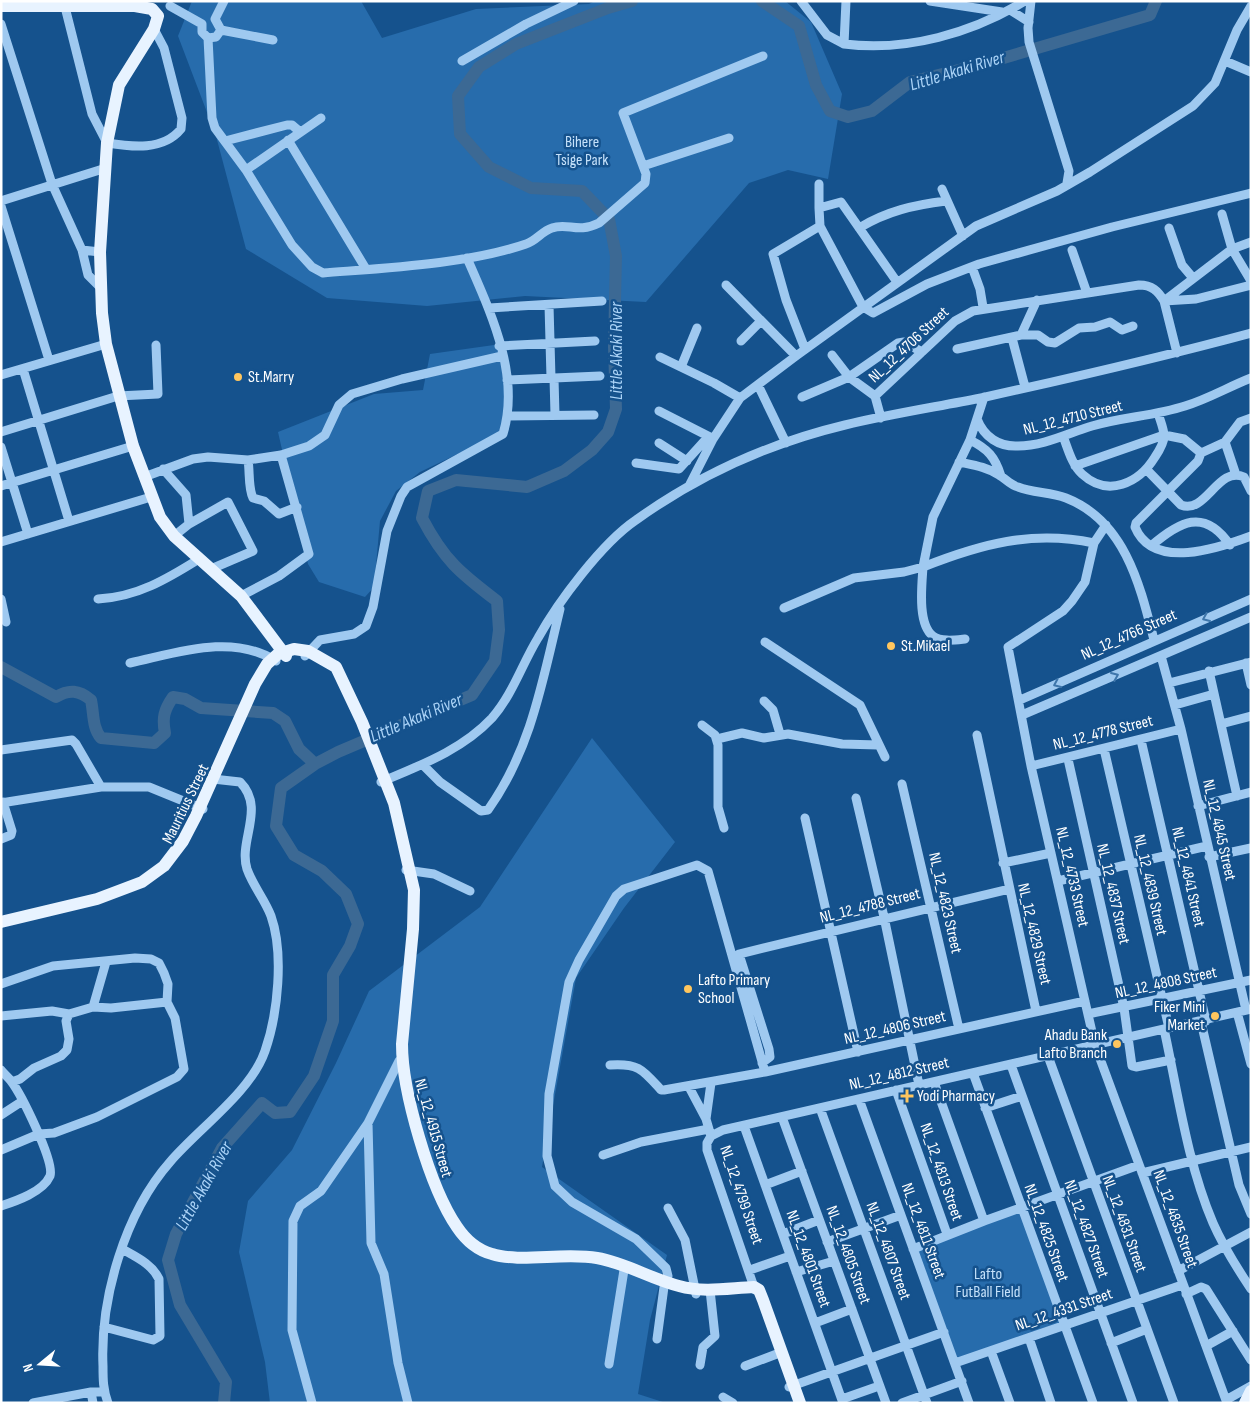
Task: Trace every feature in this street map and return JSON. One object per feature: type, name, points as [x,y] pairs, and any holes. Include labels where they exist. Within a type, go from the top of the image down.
[{"type":"main road","points":[[1,6],[122,4],[152,9],[158,16],[154,29],[119,85],[107,143],[100,252],[101,288],[106,344],[118,396],[132,446],[160,517],[174,536],[241,596],[279,657],[306,653]]},
{"type":"main road","name":"NL_12_4915 Street","points":[[306,653],[333,671],[360,723],[383,781],[408,870],[414,898],[402,1044],[403,1060],[411,1102],[425,1154],[450,1217],[474,1246],[492,1254],[503,1256],[576,1256],[597,1258],[665,1284]]},
{"type":"main road","name":"Mauritius Street","points":[[1,927],[124,895],[153,881],[167,871],[178,856],[252,697],[279,657]]},
{"type":"main road","name":"Mauritius Street","points":[[1,922],[97,898],[150,877],[176,852],[201,808]]},
{"type":"main road","name":"NL_12_4915 Street","points":[[408,870],[410,898],[398,1061],[412,1123],[431,1183],[448,1220],[464,1242],[481,1255],[496,1260],[585,1260],[696,1292],[755,1292]]},
{"type":"main road","name":"NL_12_4799 Street","points":[[755,1292],[780,1353],[791,1386],[794,1403]]},
{"type":"main road","name":"NL_12_4799 Street","points":[[791,1386],[800,1403]]},
{"type":"main road","points":[[1245,1403],[1251,1391]]},
{"type":"street","points":[[215,19],[224,1]]},
{"type":"street","points":[[462,61],[526,24],[574,1]]},
{"type":"street","points":[[801,1],[827,35],[844,44],[868,47],[940,38],[989,22],[1025,1]]},
{"type":"street","points":[[844,44],[846,1]]},
{"type":"street","points":[[930,1],[1006,11],[1029,22]]},
{"type":"street","points":[[1031,1],[1029,42],[1069,171],[1068,183]]},
{"type":"street","points":[[158,16],[172,4],[202,24]]},
{"type":"street","points":[[65,6],[92,114],[107,143],[137,147],[155,144],[172,137],[181,128],[180,110],[164,48],[154,29]]},
{"type":"street","points":[[636,463],[674,469],[682,466],[710,438],[740,398],[976,226],[1057,191],[1193,106],[1215,83],[1250,8]]},
{"type":"street","points":[[202,24],[208,20],[215,19]]},
{"type":"street","points":[[215,19],[221,30]]},
{"type":"street","points":[[1,24],[52,184],[82,250],[88,274],[101,288]]},
{"type":"street","points":[[202,24],[202,32],[208,38],[212,118],[215,128],[246,170],[292,245],[312,267],[324,273],[467,258],[525,245],[556,227],[578,229],[599,223],[645,183],[646,174],[623,113],[763,56]]},
{"type":"street","points":[[208,38],[216,37],[221,30]]},
{"type":"street","points":[[221,30],[273,40]]},
{"type":"street","points":[[1225,60],[1251,72]]},
{"type":"street","points":[[246,170],[321,118]]},
{"type":"street","points":[[225,141],[287,125],[300,131]]},
{"type":"street","points":[[643,166],[729,138]]},
{"type":"street","points":[[288,140],[366,270]]},
{"type":"street","points":[[1,201],[106,168]]},
{"type":"street","points":[[819,184],[820,226],[863,307],[869,312],[877,312],[927,284],[972,267],[1105,229],[1251,193]]},
{"type":"street","points":[[942,189],[962,236]]},
{"type":"street","points":[[819,208],[840,201],[897,282]]},
{"type":"street","points":[[859,228],[880,216],[904,207],[946,201]]},
{"type":"street","points":[[1,206],[49,360]]},
{"type":"street","points":[[1164,301],[1196,299],[1251,283],[1232,249],[1222,214]]},
{"type":"street","points":[[805,349],[786,300],[774,254],[820,226]]},
{"type":"street","points":[[1169,228],[1182,265],[1193,278]]},
{"type":"street","points":[[1164,301],[1232,249],[1251,242]]},
{"type":"street","points":[[82,250],[100,252]]},
{"type":"street","points":[[1072,250],[1087,293]]},
{"type":"street","points":[[306,653],[320,640],[354,634],[366,626],[373,607],[387,531],[404,491],[434,471],[503,434],[510,397],[507,380],[489,308],[467,258]]},
{"type":"street","points":[[972,267],[980,289],[983,308]]},
{"type":"street","points":[[726,285],[796,356]]},
{"type":"street","name":"NL_12_4706 Street","points":[[881,418],[876,396],[955,321],[983,308],[1144,285],[1154,288],[1164,301]]},
{"type":"street","points":[[1026,387],[1016,337],[1037,300]]},
{"type":"street","points":[[489,308],[602,301]]},
{"type":"street","points":[[1164,301],[1177,353]]},
{"type":"street","points":[[549,304],[554,415]]},
{"type":"street","points":[[740,341],[761,321]]},
{"type":"street","points":[[957,349],[1016,337],[1038,335],[1048,342],[1055,343],[1083,326],[1092,328],[1110,322],[1122,330],[1133,326]]},
{"type":"street","points":[[681,367],[697,328]]},
{"type":"street","points":[[383,781],[445,754],[491,718],[510,692],[538,638],[562,601],[613,539],[632,522],[689,486],[731,465],[786,443],[847,425],[984,397],[1177,353],[1251,333]]},
{"type":"street","points":[[499,346],[595,341]]},
{"type":"street","points":[[802,397],[849,377],[898,343],[904,342],[922,352]]},
{"type":"street","points":[[1,375],[106,344]]},
{"type":"street","points":[[1,432],[118,396],[158,394],[156,345]]},
{"type":"street","points":[[832,355],[849,377],[876,396]]},
{"type":"street","points":[[144,477],[193,459],[208,457],[248,460],[281,455],[318,441],[325,435],[339,405],[352,394],[402,379],[502,356]]},
{"type":"street","points":[[660,357],[740,398]]},
{"type":"street","points":[[22,369],[69,521]]},
{"type":"street","points":[[507,380],[600,376]]},
{"type":"street","name":"NL_12_4710 Street","points":[[977,419],[982,431],[988,437],[999,443],[1017,446],[1063,436],[1092,426],[1158,413],[1218,394],[1251,378]]},
{"type":"street","points":[[758,385],[786,443]]},
{"type":"street","points":[[965,639],[941,639],[934,637],[929,632],[925,623],[921,595],[923,567],[934,517],[970,440],[984,397]]},
{"type":"street","points":[[659,411],[710,438]]},
{"type":"street","points":[[1063,436],[1075,466],[1090,480],[1112,486],[1130,483],[1147,470],[1162,447],[1164,435],[1158,413]]},
{"type":"street","points":[[507,416],[594,415]]},
{"type":"street","points":[[1251,418],[1240,422],[1225,442],[1201,453],[1198,461],[1136,523],[1136,530],[1151,546],[1170,552],[1218,549],[1251,536]]},
{"type":"street","points":[[1075,466],[1164,435],[1184,440],[1201,453]]},
{"type":"street","points":[[689,486],[710,438]]},
{"type":"street","points":[[970,440],[987,448],[998,464],[1001,476]]},
{"type":"street","points":[[1225,442],[1251,491]]},
{"type":"street","points":[[658,443],[687,461]]},
{"type":"street","points":[[1,486],[132,446]]},
{"type":"street","points":[[1,447],[28,534]]},
{"type":"street","points":[[241,596],[279,576],[309,554],[281,455]]},
{"type":"street","points":[[248,460],[251,478],[250,490],[253,498],[264,501],[279,514],[297,507]]},
{"type":"street","points":[[960,462],[976,465],[1001,476],[1019,488],[1066,498],[1095,514],[1106,525],[1135,572],[1154,640]]},
{"type":"street","points":[[163,469],[186,495],[189,524]]},
{"type":"street","points":[[1147,470],[1169,490],[1181,505],[1190,507],[1224,479],[1244,475]]},
{"type":"street","points":[[1,542],[151,497]]},
{"type":"street","points":[[174,536],[189,524],[227,501],[243,528],[252,552],[211,569]]},
{"type":"street","points":[[1151,546],[1178,525],[1195,522],[1216,529],[1230,545]]},
{"type":"street","points":[[784,608],[854,578],[904,572],[1001,541],[1059,538],[1094,543],[1106,525]]},
{"type":"street","name":"NL_12_4733 Street","points":[[1094,543],[1085,582],[1072,601],[1063,611],[1008,647],[1020,700],[1031,766],[1095,1045]]},
{"type":"street","points":[[98,600],[117,598],[150,588],[199,559]]},
{"type":"street","points":[[1,599],[6,622]]},
{"type":"street","name":"NL_12_4766 Street","points":[[1020,700],[1251,599]]},
{"type":"street","points":[[423,765],[440,782],[481,811],[488,810],[505,786],[520,754],[542,690],[562,601]]},
{"type":"street","name":"NL_12_4766 Street","points":[[1022,716],[1251,617]]},
{"type":"street","points":[[765,642],[860,705],[884,757]]},
{"type":"street","points":[[130,663],[222,646],[279,657]]},
{"type":"street","name":"NL_12_4845 Street","points":[[1161,656],[1181,729],[1239,982],[1245,1010],[1251,1064]]},
{"type":"street","points":[[1169,682],[1248,662],[1251,685]]},
{"type":"street","points":[[1209,671],[1237,796]]},
{"type":"street","points":[[1175,705],[1214,694]]},
{"type":"street","points":[[764,701],[773,710],[780,734]]},
{"type":"street","points":[[1221,724],[1251,716]]},
{"type":"street","points":[[702,725],[717,739],[718,807],[724,828]]},
{"type":"street","name":"NL_12_4778 Street","points":[[1031,766],[1068,759],[1181,729]]},
{"type":"street","points":[[717,739],[742,733],[764,738],[780,734],[800,734],[842,744],[878,745]]},
{"type":"street","name":"NL_12_4829 Street","points":[[977,735],[1036,1011]]},
{"type":"street","points":[[1,750],[72,740],[101,787]]},
{"type":"street","name":"NL_12_4841 Street","points":[[1141,740],[1199,992],[1231,1152],[1239,1186],[1251,1214]]},
{"type":"street","name":"NL_12_4839 Street","points":[[1104,749],[1161,999],[1171,1060],[1193,1160],[1204,1199],[1225,1247],[1251,1290]]},
{"type":"street","name":"NL_12_4837 Street","points":[[1068,759],[1124,1008],[1132,1066],[1171,1060]]},
{"type":"street","points":[[108,1403],[104,1392],[104,1327],[109,1296],[122,1249],[143,1199],[170,1162],[250,1078],[261,1062],[269,1039],[276,994],[277,940],[270,915],[246,864],[252,817],[251,802],[240,782],[215,779]]},
{"type":"street","name":"NL_12_4823 Street","points":[[902,784],[959,1029]]},
{"type":"street","points":[[1,839],[11,835],[12,831],[2,802],[101,787],[148,787],[201,808]]},
{"type":"street","points":[[1198,806],[1251,792]]},
{"type":"street","points":[[856,798],[884,917],[908,1041],[919,1085]]},
{"type":"street","points":[[805,818],[858,1052]]},
{"type":"street","points":[[1058,881],[1207,846]]},
{"type":"street","points":[[1209,857],[1250,851]]},
{"type":"street","name":"NL_12_4829 Street","points":[[1003,863],[1051,853]]},
{"type":"street","points":[[657,1338],[667,1272],[663,1264],[636,1239],[572,1202],[558,1190],[553,1180],[547,1156],[549,1094],[569,982],[579,960],[620,892],[694,866],[700,866],[708,871],[763,1068]]},
{"type":"street","points":[[408,870],[434,874],[470,891]]},
{"type":"street","name":"NL_12_4788 Street","points":[[763,1068],[770,1057],[770,1049],[739,954],[884,917],[1009,889]]},
{"type":"street","points":[[1,984],[53,966],[134,958],[151,959],[159,964],[168,984],[167,1002],[177,1028],[184,1069],[182,1073],[97,1117],[54,1134],[39,1134],[1,1150]]},
{"type":"street","points":[[93,1007],[106,962]]},
{"type":"street","name":"NL_12_4808 Street","points":[[1088,1014],[1251,980]]},
{"type":"street","points":[[1,1016],[52,1011],[69,1014],[93,1007],[111,1008],[167,1002]]},
{"type":"street","name":"NL_12_4806 Street","points":[[610,1065],[633,1065],[652,1079],[661,1090],[689,1087],[763,1068],[858,1052],[1036,1011],[1085,1002]]},
{"type":"street","name":"NL_12_4812 Street","points":[[603,1155],[650,1140],[710,1133],[744,1126],[858,1098],[1011,1065],[1245,1010]]},
{"type":"street","points":[[12,1082],[20,1079],[34,1068],[61,1056],[67,1050],[69,1039],[66,1021],[69,1014]]},
{"type":"street","name":"NL_12_4835 Street","points":[[1095,1045],[1227,1402]]},
{"type":"street","name":"NL_12_4831 Street","points":[[1048,1056],[1174,1403]]},
{"type":"street","points":[[312,1403],[292,1330],[293,1220],[300,1206],[321,1191],[368,1123],[398,1061]]},
{"type":"street","name":"NL_12_4827 Street","points":[[1011,1065],[1133,1403]]},
{"type":"street","points":[[1,1070],[12,1082],[39,1134],[48,1153],[51,1167],[50,1177],[30,1193],[1,1206]]},
{"type":"street","name":"NL_12_4825 Street","points":[[972,1073],[1093,1403]]},
{"type":"street","points":[[934,1082],[984,1221]]},
{"type":"street","name":"NL_12_4799 Street","points":[[710,1083],[706,1120],[710,1133],[707,1150],[750,1270],[755,1292]]},
{"type":"street","points":[[689,1087],[706,1120]]},
{"type":"street","name":"NL_12_4813 Street","points":[[896,1090],[947,1234]]},
{"type":"street","points":[[985,1108],[1022,1096]]},
{"type":"street","name":"NL_12_4811 Street","points":[[858,1098],[969,1403]]},
{"type":"street","points":[[1,1115],[22,1102]]},
{"type":"street","name":"NL_12_4807 Street","points":[[820,1108],[926,1399]]},
{"type":"street","name":"NL_12_4805 Street","points":[[782,1117],[886,1403]]},
{"type":"street","points":[[368,1123],[371,1243],[385,1280],[398,1363],[408,1403]]},
{"type":"street","name":"NL_12_4801 Street","points":[[744,1126],[843,1401]]},
{"type":"street","points":[[914,1249],[947,1234],[1093,1182],[1141,1169],[1251,1147]]},
{"type":"street","points":[[765,1185],[802,1171]]},
{"type":"street","points":[[668,1208],[683,1235],[696,1292]]},
{"type":"street","points":[[827,1242],[901,1215]]},
{"type":"street","points":[[783,1234],[820,1220]]},
{"type":"street","points":[[1178,1270],[1251,1232]]},
{"type":"street","points":[[104,1327],[154,1340],[160,1336],[159,1279],[156,1272],[151,1266],[122,1249]]},
{"type":"street","points":[[750,1270],[790,1256]]},
{"type":"street","points":[[796,1272],[834,1261]]},
{"type":"street","points":[[609,1364],[624,1270]]},
{"type":"street","name":"NL_12_4331 Street","points":[[955,1363],[1136,1302],[1184,1289],[1201,1287],[1206,1289],[1233,1331]]},
{"type":"street","points":[[700,1365],[703,1346],[712,1341],[716,1333],[710,1293]]},
{"type":"street","points":[[815,1323],[852,1309]]},
{"type":"street","points":[[1111,1343],[1147,1330]]},
{"type":"street","points":[[1206,1346],[1233,1331],[1251,1360]]},
{"type":"street","points":[[791,1386],[944,1332]]},
{"type":"street","points":[[1029,1338],[1051,1403]]},
{"type":"street","points":[[991,1351],[1010,1403]]},
{"type":"street","points":[[745,1366],[780,1353]]},
{"type":"street","points":[[902,1403],[926,1399],[962,1381]]},
{"type":"street","points":[[843,1401],[879,1386]]},
{"type":"street","points":[[1227,1402],[1251,1386]]},
{"type":"street","points":[[33,1403],[91,1392],[104,1392]]},
{"type":"street","points":[[91,1392],[93,1403]]},
{"type":"street","points":[[723,1397],[733,1403]]},
{"type":"green space","name":"Bihere Tsige Park","points":[[192,1],[361,1],[382,38],[476,9],[589,4],[595,1],[785,1],[811,22],[842,94],[828,179],[788,170],[749,183],[646,302],[525,296],[427,306],[327,298],[246,249],[216,136],[178,36]]},
{"type":"green space","points":[[501,344],[513,390],[506,431],[420,472],[396,491],[380,521],[374,587],[365,597],[319,582],[308,564],[278,432],[374,394],[423,390],[430,354]]},
{"type":"green space","points":[[592,738],[675,842],[624,908],[576,978],[542,1167],[667,1255],[650,1320],[638,1394],[666,1403],[270,1403],[265,1362],[239,1252],[248,1201],[292,1150],[336,1063],[369,991],[480,907]]},
{"type":"green space","name":"Lafto FutBall Field","points":[[1021,1207],[1065,1325],[955,1362],[914,1249]]},
{"type":"waterway","name":"Little Akaki River","points":[[224,1403],[226,1382],[180,1305],[168,1260],[176,1234],[222,1148],[262,1103],[275,1113],[290,1112],[314,1076],[333,1021],[333,975],[350,946],[358,924],[346,894],[322,871],[294,855],[276,826],[281,788],[315,764],[338,752],[472,695],[495,661],[499,630],[497,601],[463,574],[438,545],[422,518],[428,491],[456,480],[527,487],[564,471],[592,450],[608,432],[616,409],[614,347],[616,256],[609,219],[582,191],[531,188],[489,167],[460,134],[458,96],[479,67],[516,44],[608,8],[632,1]]},
{"type":"waterway","name":"Little Akaki River","points":[[762,1],[799,26],[816,85],[830,111],[848,117],[872,111],[910,82],[983,64],[1150,15],[1156,1]]},
{"type":"waterway","points":[[1,667],[56,697],[70,692],[87,697],[91,700],[95,725],[101,738],[154,743],[165,733],[164,714],[173,697],[185,699],[201,708],[273,713],[285,721],[299,749],[315,764]]},
{"type":"place","name":"St.Marry","points":[[238,377]]},
{"type":"place","name":"St.Mikael","points":[[891,646]]},
{"type":"place","name":"Lafto Primary School","points":[[688,989]]},
{"type":"place","name":"Fiker Mini Market","points":[[1215,1016]]},
{"type":"place","name":"Ahadu Bank Lafto Branch","points":[[1117,1044]]},
{"type":"place","name":"Yodi Pharmacy","points":[[907,1096]]}]
